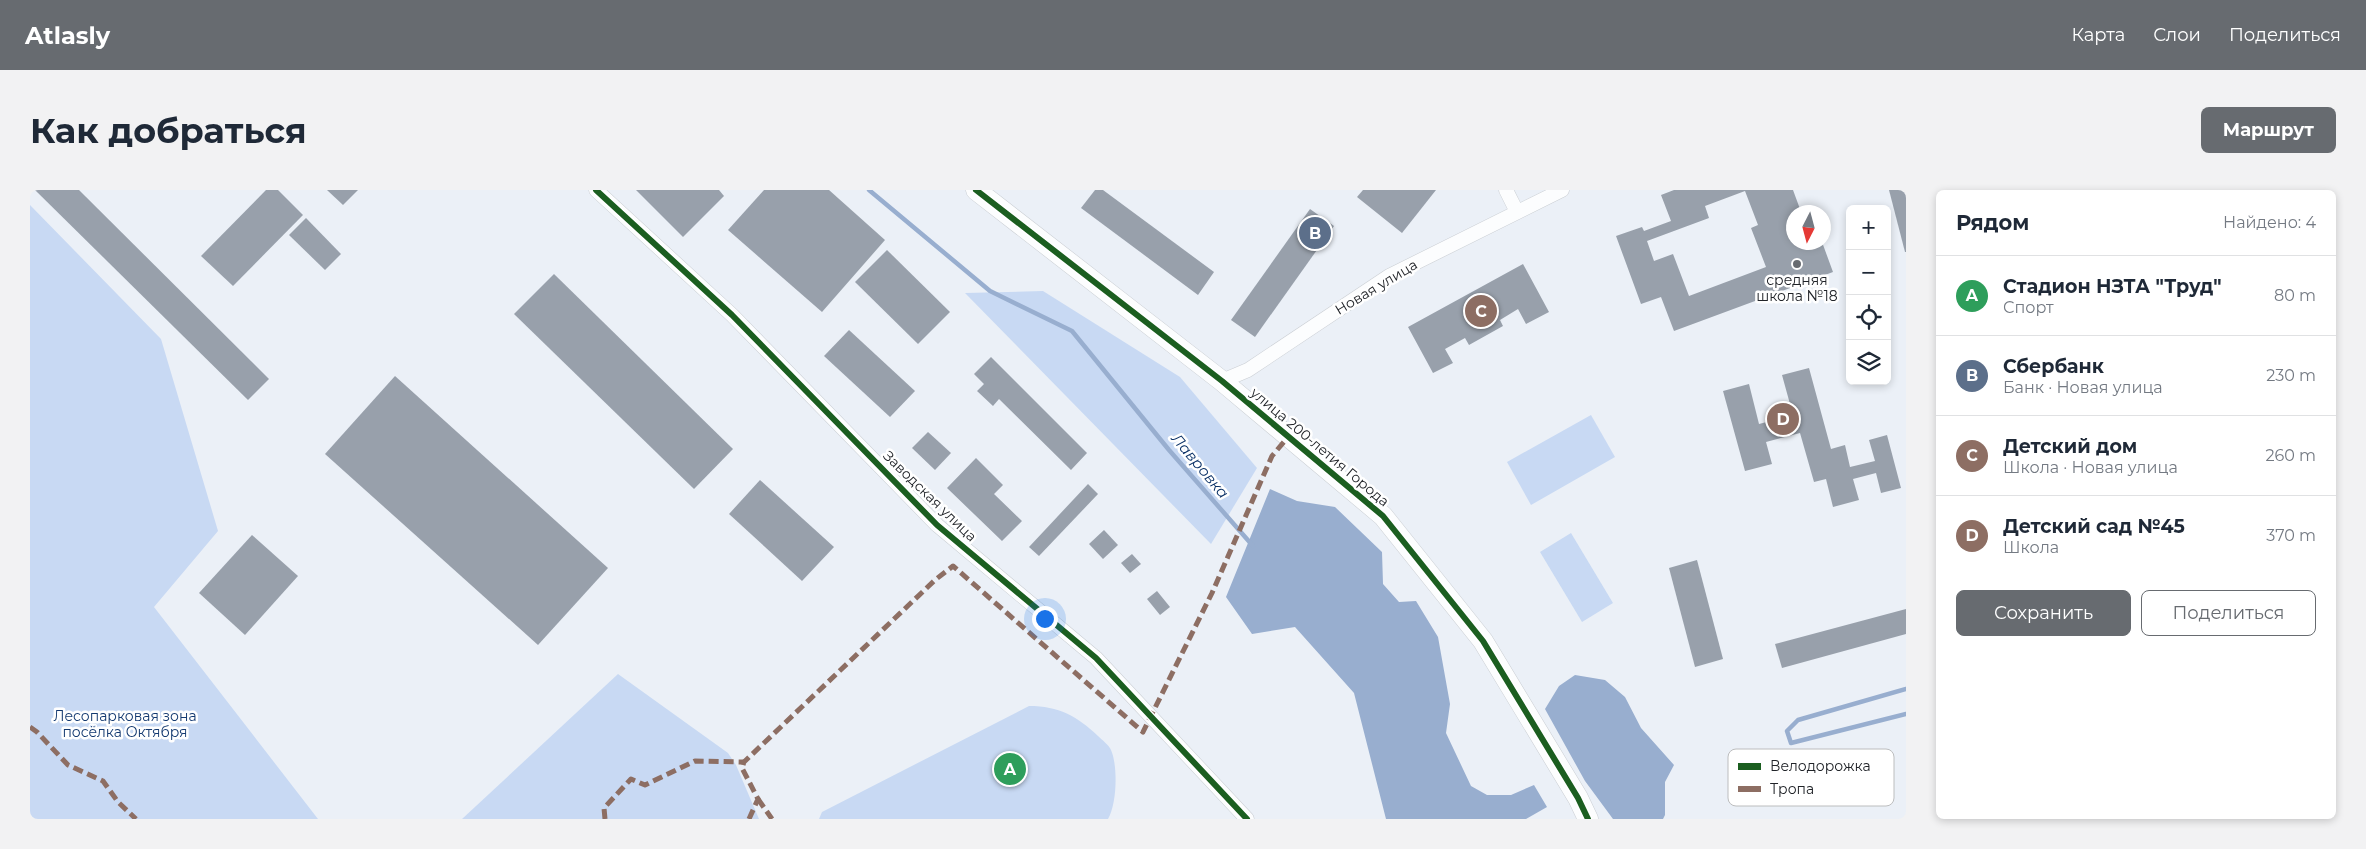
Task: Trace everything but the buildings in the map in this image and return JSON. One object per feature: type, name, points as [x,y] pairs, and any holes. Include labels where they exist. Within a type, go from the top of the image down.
[{"type":"street","name":"Заводская улица","points":[[596,190],[732,315],[938,525],[1096,658],[1247,819]]},
{"type":"street","name":"улица 200-летия Города","points":[[976,190],[1222,381],[1383,516],[1483,641],[1578,798],[1588,819]]},
{"type":"street","points":[[1506,190],[1517,212]]},
{"type":"street","name":"Новая улица","points":[[1222,381],[1248,370],[1389,276],[1562,190]]},
{"type":"green space","name":"Лесопарковая зона посёлка Октября","points":[[30,205],[161,339],[218,531],[154,607],[318,819],[30,819]]},
{"type":"green space","points":[[1043,291],[1180,377],[1257,468],[1211,544],[965,293]]},
{"type":"green space","points":[[1591,415],[1615,457],[1531,505],[1507,462]]},
{"type":"green space","points":[[1571,533],[1613,603],[1582,622],[1540,552]]},
{"type":"green space","points":[[618,674],[728,753],[736,765],[759,819],[462,819]]},
{"type":"green space","points":[[1029,706],[1040,706],[1058,710],[1075,718],[1110,748],[1115,765],[1116,785],[1108,819],[819,819],[822,812]]},
{"type":"shaded area","points":[[1270,489],[1297,501],[1335,507],[1382,552],[1383,584],[1399,602],[1416,601],[1438,637],[1450,704],[1446,733],[1471,786],[1487,795],[1511,795],[1534,785],[1547,807],[1526,819],[1386,819],[1354,693],[1295,627],[1252,634],[1226,597]]},
{"type":"shaded area","points":[[1575,675],[1605,680],[1625,697],[1641,728],[1674,765],[1665,782],[1665,815],[1663,819],[1613,819],[1585,781],[1545,709],[1559,686]]},
{"type":"waterway","name":"Лавровка","points":[[869,190],[990,291],[1072,331],[1169,450],[1253,546]]},
{"type":"waterway","points":[[1906,689],[1798,720],[1787,731],[1791,743],[1906,714]]},
{"type":"marked path","points":[[749,819],[758,799],[742,768],[744,762],[935,580],[953,566],[1143,732],[1212,593],[1272,456],[1288,437]]},
{"type":"marked path","points":[[30,727],[68,765],[103,781],[118,802],[136,819]]},
{"type":"marked path","points":[[605,819],[604,808],[631,779],[645,785],[695,761],[744,762]]},
{"type":"marked path","points":[[758,799],[772,819]]},
{"type":"cycle path","points":[[596,190],[732,315],[937,525],[1096,658],[1247,819]]},
{"type":"cycle path","points":[[976,190],[1222,381],[1383,516],[1483,641],[1578,798],[1588,819]]},
{"type":"place","name":"Сбербанк","points":[[1315,233]]},
{"type":"place","name":"средняя школа №18","points":[[1797,264]]},
{"type":"place","name":"Детский дом","points":[[1481,311]]},
{"type":"place","name":"Детский сад №45","points":[[1783,419]]},
{"type":"place","name":"Стадион НЗТА \"Труд\"","points":[[1010,769]]}]
